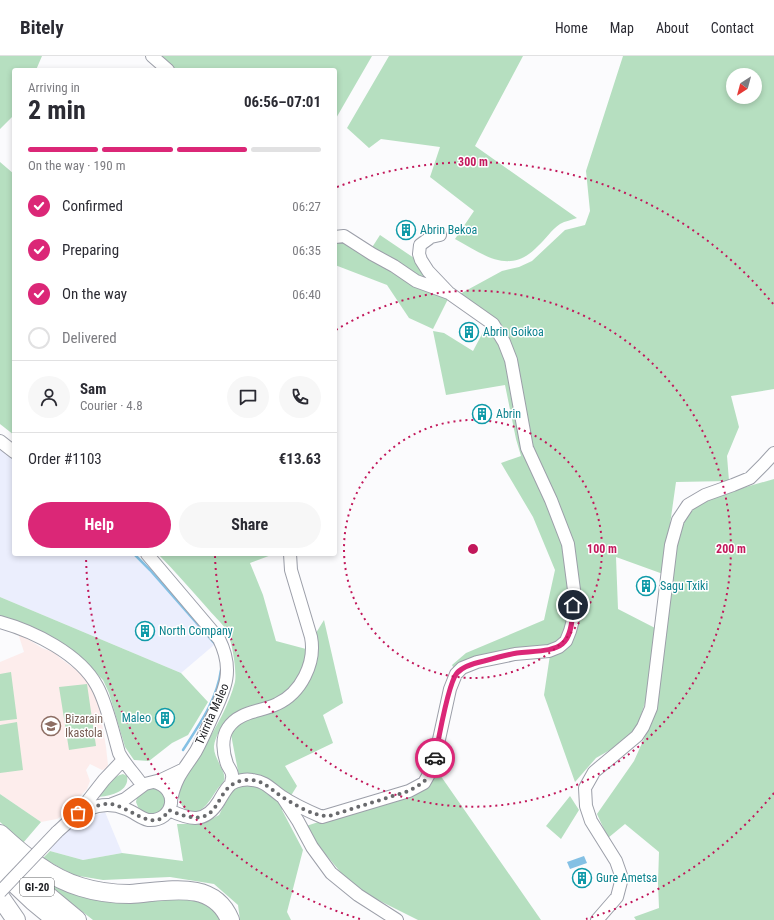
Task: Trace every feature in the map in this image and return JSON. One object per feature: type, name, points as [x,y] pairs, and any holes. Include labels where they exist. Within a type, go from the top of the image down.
[{"type":"highway","points":[[0,834],[46,871],[68,883],[92,890],[118,894],[170,891],[202,893],[219,903],[228,914],[230,920]]},
{"type":"highway","name":"GI-20","points":[[0,851],[42,891],[77,920]]},
{"type":"highway","name":"GI-20","points":[[0,870],[56,920]]},
{"type":"highway","points":[[0,897],[16,920]]},
{"type":"street","points":[[152,56],[166,68]]},
{"type":"street","points":[[139,816],[135,811],[133,802],[134,795],[145,785],[161,785],[166,789],[170,805],[188,818],[204,817],[212,811],[231,784],[247,780],[267,784],[281,796],[322,817],[409,791],[424,782],[433,767],[450,689],[456,674],[462,668],[477,662],[515,654],[550,650],[559,647],[566,641],[573,620],[574,590],[568,544],[552,500],[527,448],[511,360],[504,342],[493,324],[449,293],[428,271],[418,254],[420,246],[432,237],[440,235]]},
{"type":"street","points":[[337,237],[344,236],[416,280],[449,293]]},
{"type":"street","points":[[0,441],[12,450]]},
{"type":"street","points":[[597,920],[617,897],[622,878],[616,861],[591,821],[586,806],[586,788],[594,772],[637,736],[652,708],[671,545],[678,520],[688,506],[705,495],[750,478],[774,453]]},
{"type":"street","name":"Txirrita Maleo","points":[[149,556],[214,632],[222,646],[227,663],[228,675],[224,692],[196,750],[182,770],[175,784],[170,805]]},
{"type":"street","points":[[231,784],[232,774],[227,764],[223,749],[227,729],[235,720],[245,714],[278,704],[288,696],[299,686],[311,659],[312,642],[292,570],[290,556]]},
{"type":"street","points":[[0,622],[17,627],[49,642],[74,660],[91,676],[102,695],[119,753],[123,760],[145,785]]},
{"type":"street","points":[[0,892],[57,832],[78,813],[104,780],[123,760]]},
{"type":"street","points":[[78,813],[99,805],[112,804],[125,799],[145,785],[169,778],[182,770]]},
{"type":"street","points":[[281,796],[298,821],[312,847],[331,873],[358,895],[397,920]]},
{"type":"street","points":[[112,804],[148,820],[157,820],[163,817],[170,805]]},
{"type":"shaded area","points":[[0,449],[12,458],[12,556],[133,556],[154,575],[214,645],[181,673],[0,597]]},
{"type":"shaded area","name":"Bizarain Ikastola","points":[[18,633],[42,648],[56,653],[60,658],[91,681],[99,705],[106,747],[108,765],[106,769],[102,770],[90,764],[86,770],[90,781],[87,789],[60,817],[41,822],[0,794],[0,662],[24,652]]},
{"type":"shaded area","points":[[105,812],[122,853],[83,860],[50,851],[52,846],[68,829],[90,817]]},
{"type":"green space","points":[[0,56],[42,56],[37,68],[12,68],[12,117],[0,129]]},
{"type":"green space","points":[[155,56],[372,56],[337,117],[337,68],[170,68]]},
{"type":"green space","points":[[389,56],[523,56],[475,146],[577,218],[560,224],[528,255],[517,260],[497,260],[476,251],[455,239],[474,211],[430,177],[440,147],[381,139],[369,148],[347,128]]},
{"type":"green space","points":[[623,56],[774,56],[774,389],[731,396],[739,427],[727,456],[729,481],[676,482],[663,574],[616,557],[618,609],[655,628],[648,694],[636,730],[610,750],[596,758],[575,782],[544,695],[550,655],[517,658],[479,666],[458,676],[452,665],[466,653],[544,620],[555,570],[533,517],[501,463],[521,456],[505,385],[446,395],[433,331],[444,333],[473,351],[490,319],[458,295],[502,271],[519,267],[532,261],[565,230],[585,225],[590,211],[586,171]]},
{"type":"green space","points":[[0,162],[12,172],[12,433],[0,424]]},
{"type":"green space","points":[[380,235],[414,258],[439,287],[371,249]]},
{"type":"green space","points":[[342,240],[448,299],[433,329],[409,318],[387,285],[337,266],[337,241]]},
{"type":"green space","points":[[774,479],[774,920],[636,920],[634,917],[659,908],[659,852],[625,824],[608,838],[597,814],[634,761],[651,723],[659,689],[676,536],[685,516],[704,499]]},
{"type":"green space","points":[[160,556],[269,556],[250,563],[263,595],[276,641],[306,649],[324,620],[343,703],[323,715],[333,743],[285,766],[297,786],[282,810],[303,850],[287,912],[291,920],[240,920],[238,905],[214,884],[170,877],[103,880],[73,875],[43,858],[50,851],[83,860],[122,853],[183,861],[177,824],[202,824],[219,815],[239,776],[228,719],[219,732],[214,746],[214,751],[224,773],[224,782],[201,810],[191,812],[185,809],[180,803],[179,796],[182,783],[222,716],[229,699],[235,682],[235,663],[231,642],[227,631]]},
{"type":"green space","points":[[0,597],[181,673],[208,702],[188,735],[172,743],[149,761],[134,760],[125,747],[109,693],[103,680],[91,668],[0,620]]},
{"type":"green space","points":[[11,672],[17,719],[0,721],[0,674]]},
{"type":"green space","points":[[87,684],[96,746],[69,750],[59,687]]},
{"type":"green space","points":[[17,722],[23,770],[0,773],[0,725]]},
{"type":"green space","points":[[438,772],[541,920],[418,920],[368,895],[342,874],[303,827],[421,789]]},
{"type":"green space","points":[[123,774],[127,776],[127,781],[122,789],[108,796],[98,797],[115,777]]},
{"type":"green space","points":[[147,787],[158,788],[165,795],[166,805],[156,816],[140,812],[136,802],[137,797]]},
{"type":"green space","points":[[0,794],[41,822],[23,843],[0,822]]},
{"type":"green space","points":[[570,796],[579,810],[561,839],[546,826]]},
{"type":"green space","points":[[32,869],[167,898],[197,900],[212,908],[221,920],[93,920]]},
{"type":"water","points":[[584,856],[587,863],[570,869],[567,862]]},
{"type":"waterway","points":[[136,556],[215,644]]},
{"type":"waterway","points":[[183,750],[201,722],[216,692],[221,670]]},
{"type":"way so far","points":[[78,813],[99,805],[112,804],[133,812],[143,819],[154,821],[161,818],[169,810],[188,818],[204,817],[212,811],[231,784],[239,781],[254,780],[267,784],[281,796],[322,817],[329,816],[409,791],[424,782],[433,767],[435,758]]},
{"type":"place","name":"Abrin Bekoa","points":[[406,230]]},
{"type":"place","name":"Abrin Goikoa","points":[[469,332]]},
{"type":"place","name":"Abrin","points":[[482,414]]},
{"type":"place","name":"Sagu Txiki","points":[[646,586]]},
{"type":"place","name":"North Company","points":[[145,631]]},
{"type":"place","name":"Maleo","points":[[165,718]]},
{"type":"place","name":"Bizarain Ikastola","points":[[51,726]]},
{"type":"place","name":"Gure Ametsa","points":[[582,878]]},
{"type":"route","points":[[435,758],[450,689],[456,674],[462,668],[477,662],[515,654],[550,650],[559,647],[566,641],[570,631],[573,620],[573,605]]}]
